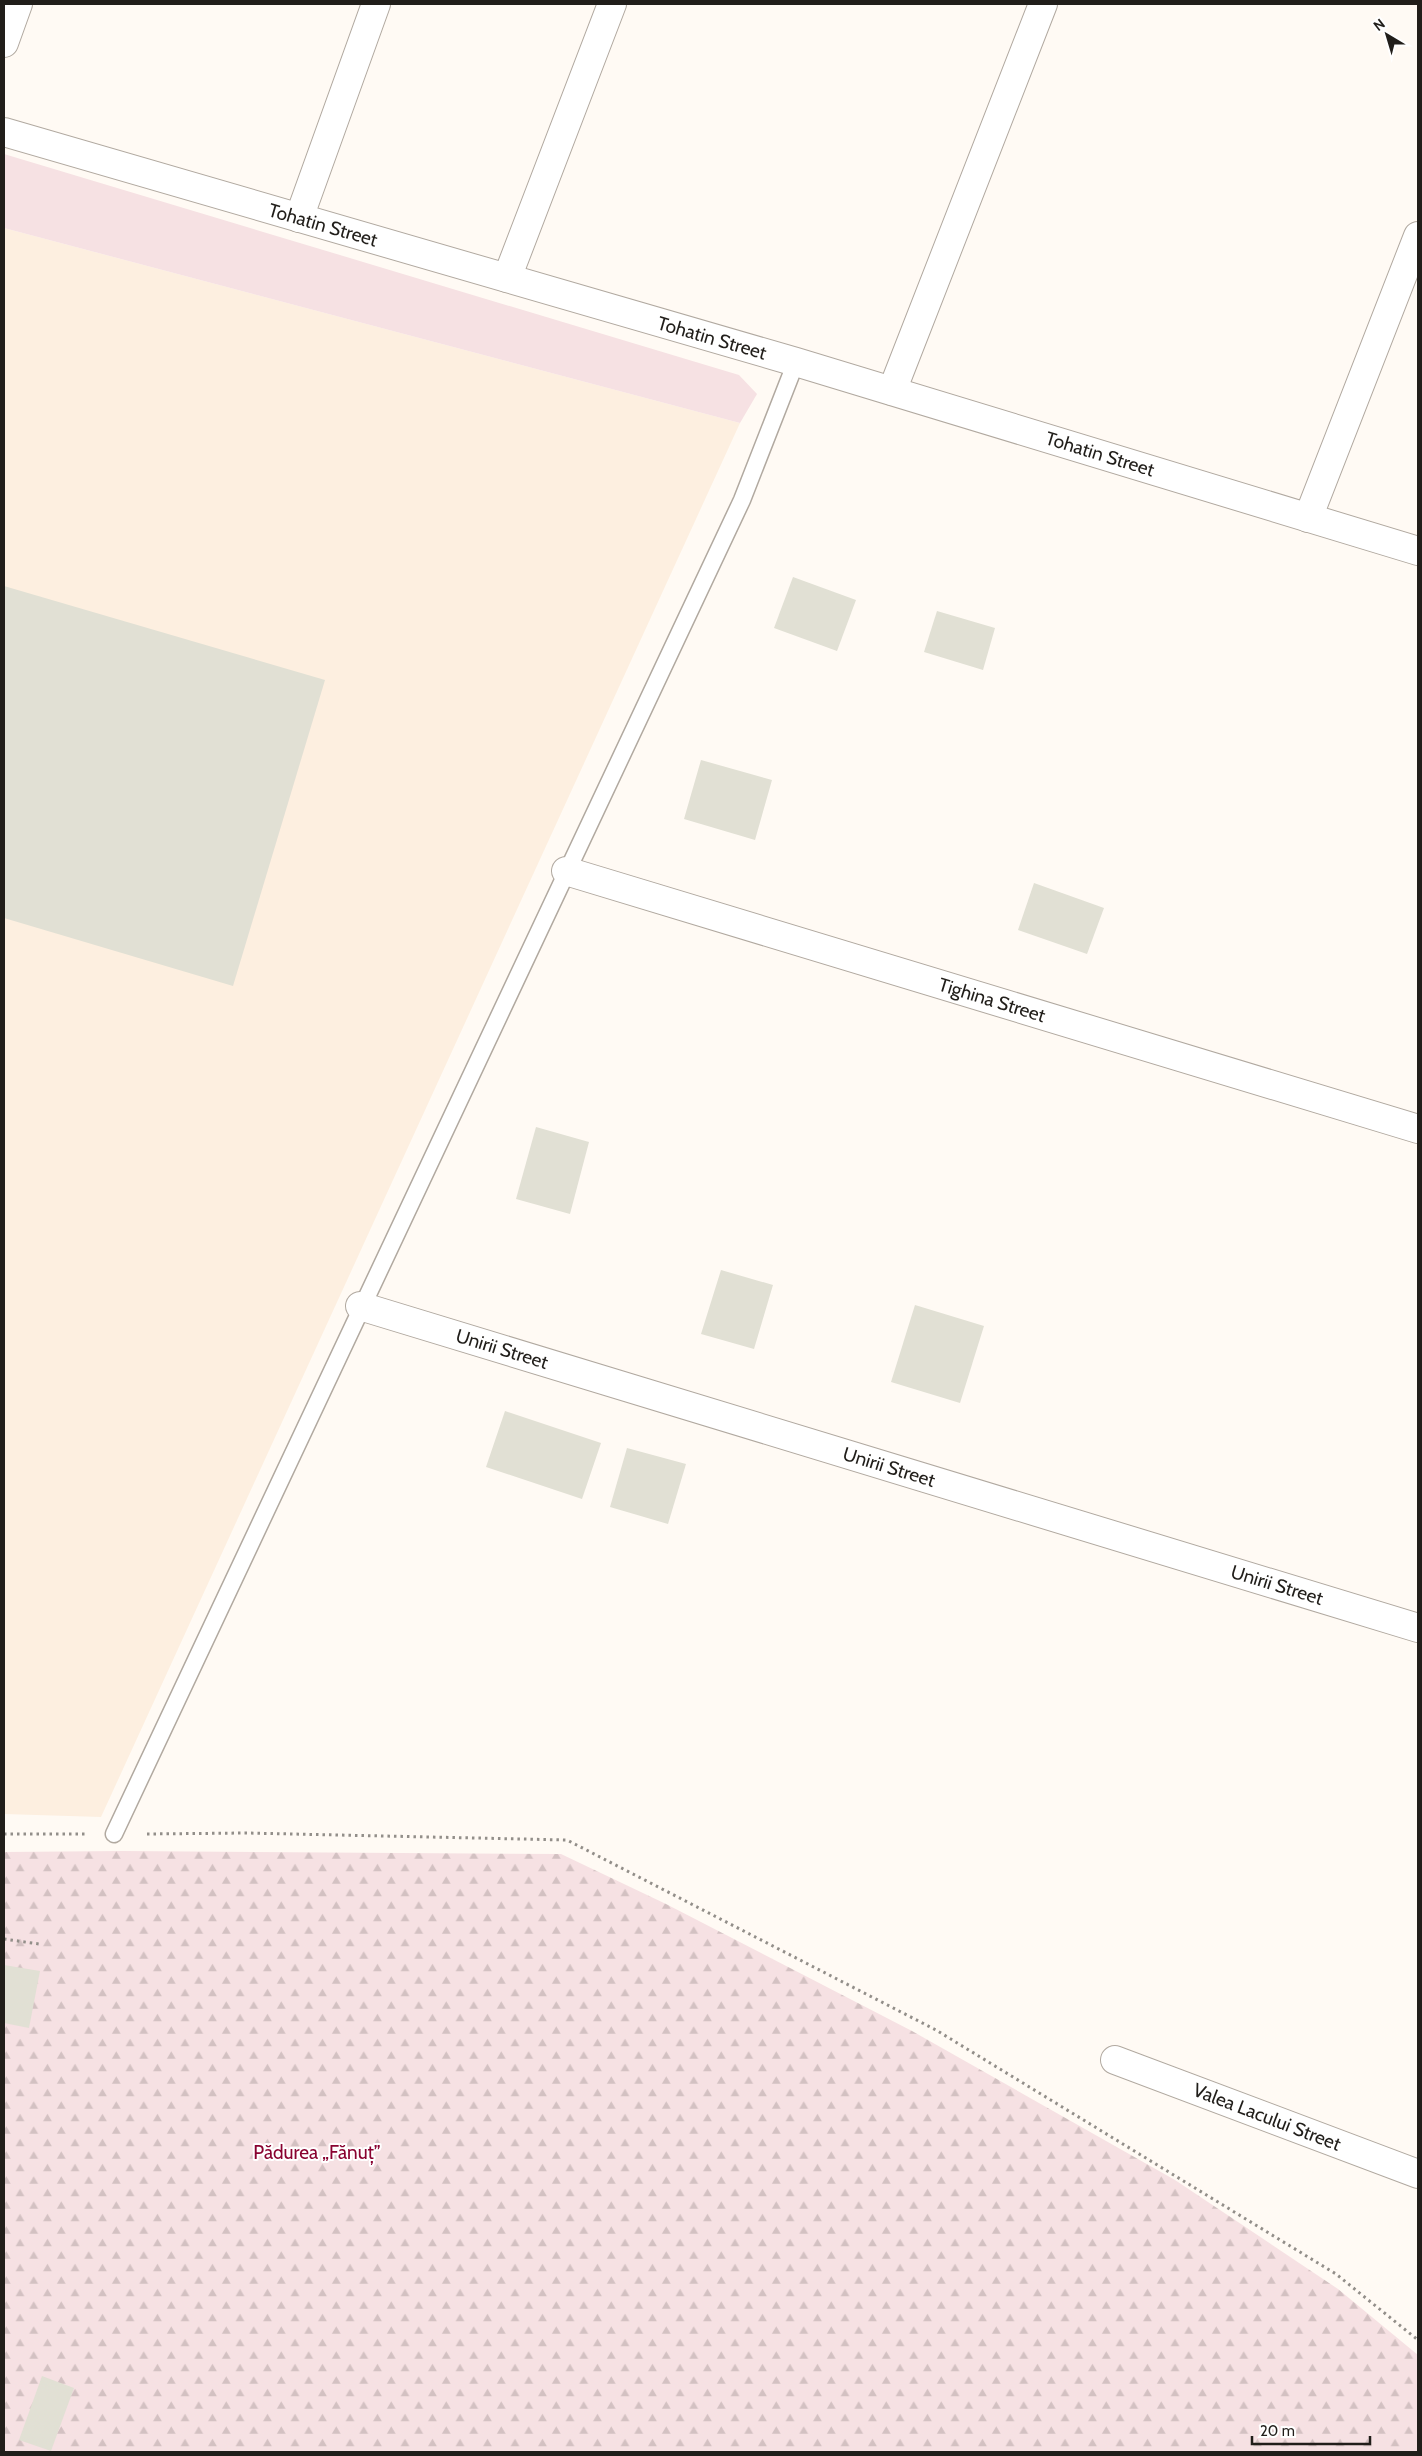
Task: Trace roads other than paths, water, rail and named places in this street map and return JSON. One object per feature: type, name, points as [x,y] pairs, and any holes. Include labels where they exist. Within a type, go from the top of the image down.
[{"type":"street","points":[[4,43],[18,4]]},
{"type":"street","points":[[299,218],[376,4]]},
{"type":"street","points":[[507,278],[612,4]]},
{"type":"street","points":[[892,391],[1043,4]]},
{"type":"street","name":"Tohatin Street","points":[[4,132],[796,362],[1418,551]]},
{"type":"street","points":[[1308,518],[1418,236]]},
{"type":"street","name":"Tighina Street","points":[[566,871],[1418,1129]]},
{"type":"street","name":"Unirii Street","points":[[360,1306],[1418,1628]]},
{"type":"street","name":"Valea Lacului Street","points":[[1115,2060],[1418,2174]]},
{"type":"lane","points":[[114,1834],[360,1306],[742,500],[796,362]]},
{"type":"park label","name":"Pădurea „Fănuț”","points":[[317,2152]]}]
